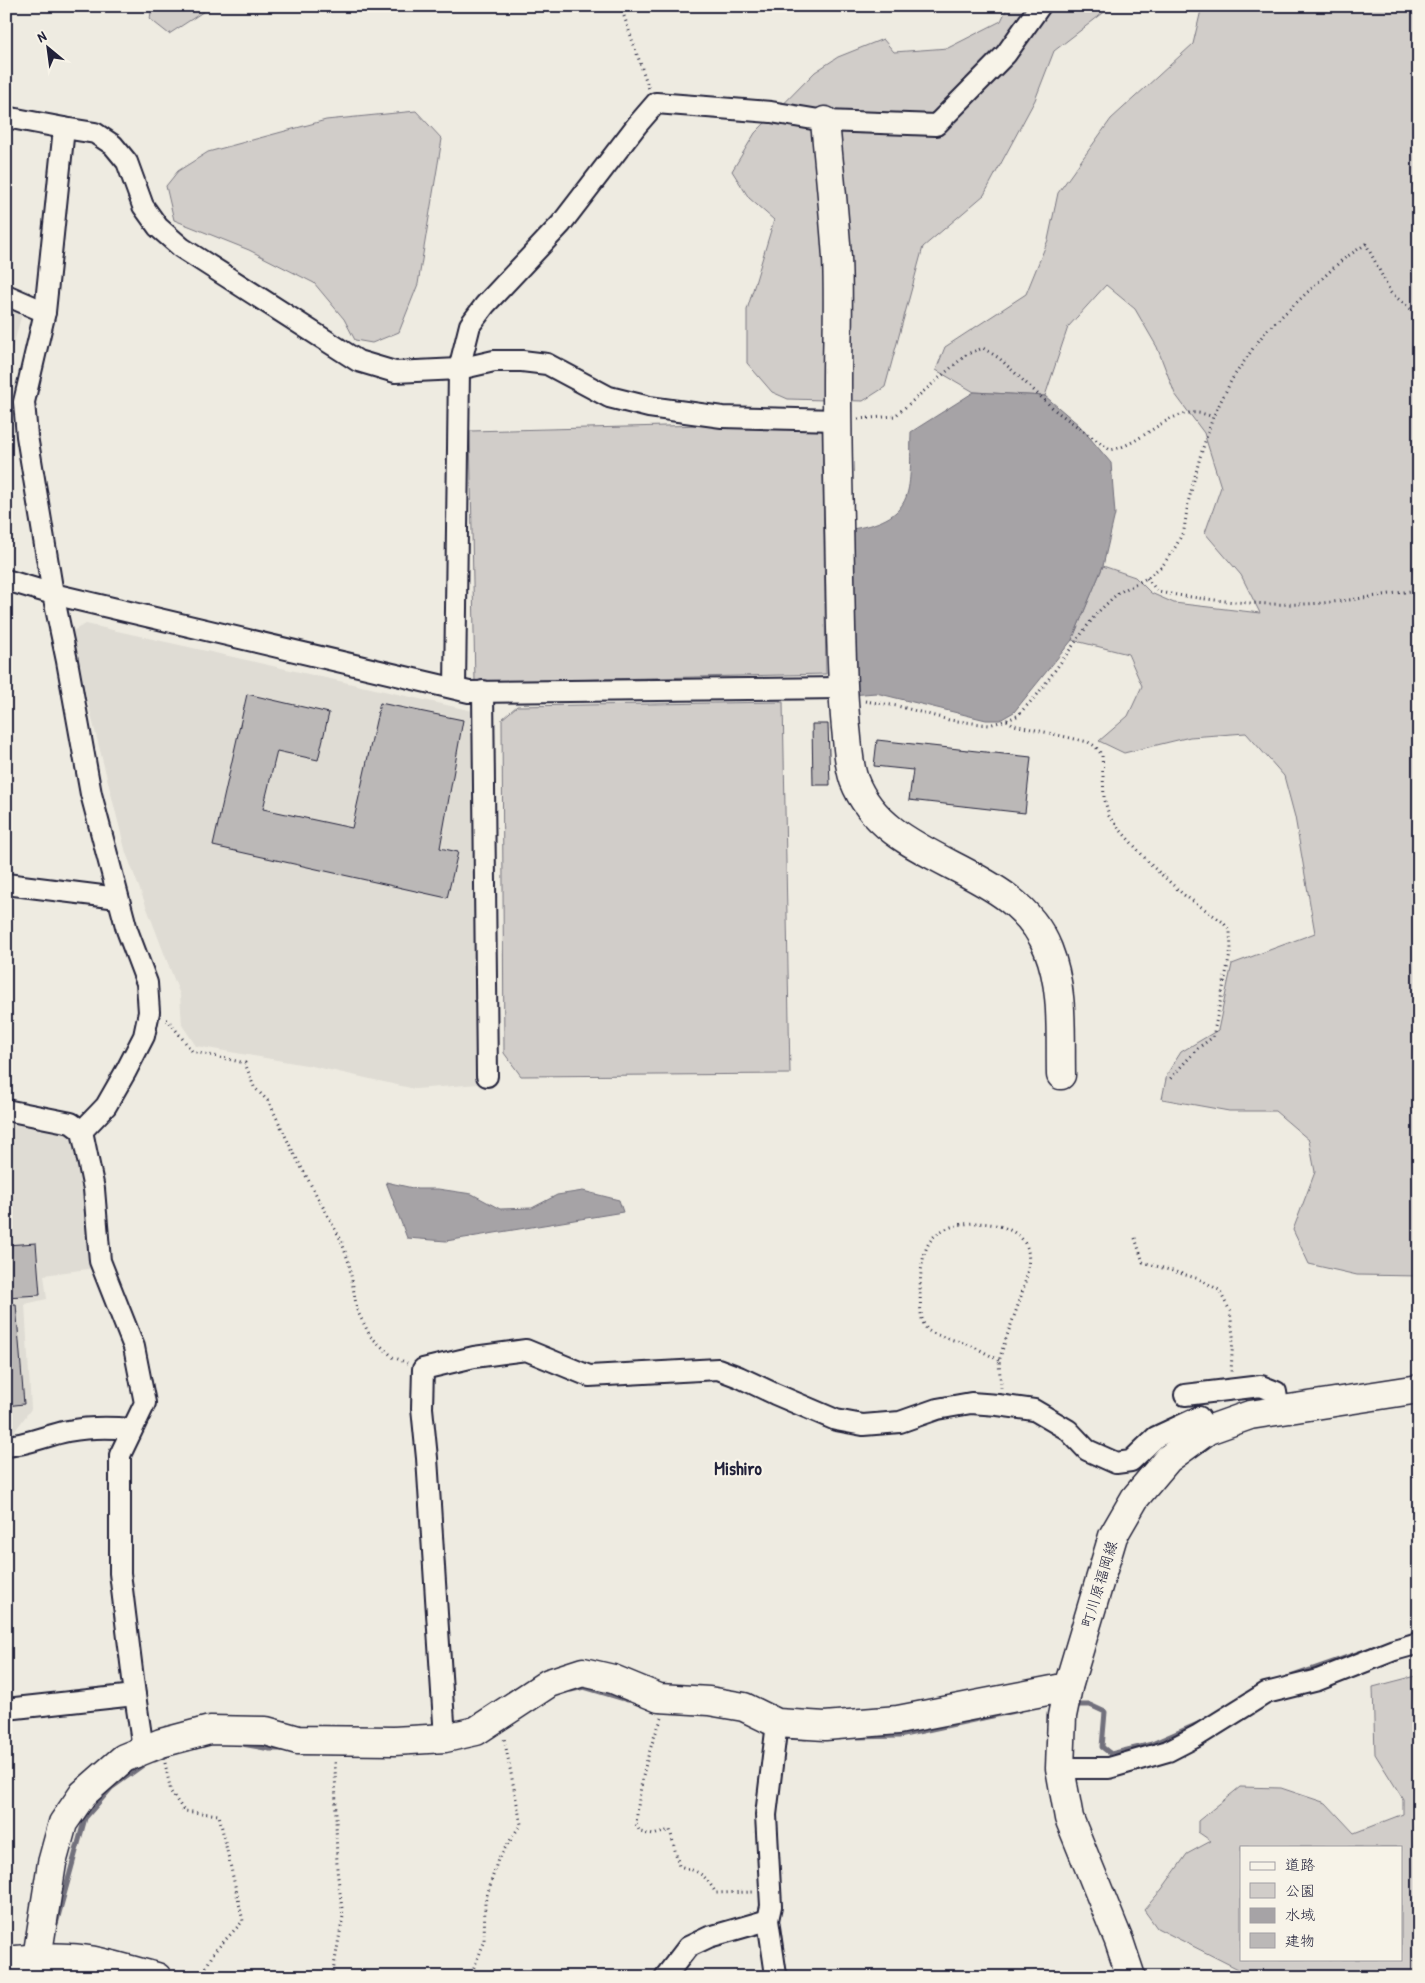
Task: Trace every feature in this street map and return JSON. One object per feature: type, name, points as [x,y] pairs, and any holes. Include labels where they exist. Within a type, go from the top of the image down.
[{"type":"street","points":[[455,688],[459,370],[470,325],[485,305],[561,224],[637,124],[656,103],[771,112],[825,121],[936,125],[1006,54],[1040,6]]},
{"type":"street","points":[[6,117],[95,133],[113,145],[127,162],[143,206],[158,227],[182,248],[358,361],[395,372],[459,370],[494,361],[522,360],[547,364],[609,397],[650,407],[722,417],[837,420]]},
{"type":"street","points":[[825,121],[837,259],[837,420],[843,696],[850,764],[854,780],[875,815],[894,832],[1000,892],[1035,925],[1048,947],[1056,972],[1060,998],[1061,1075]]},
{"type":"street","points":[[64,128],[45,312],[24,402],[27,436],[53,594],[91,794],[127,930],[147,983],[148,1018],[144,1036],[106,1106],[82,1131]]},
{"type":"street","points":[[6,295],[45,312]]},
{"type":"street","points":[[6,580],[53,594],[469,692],[843,696]]},
{"type":"street","points":[[483,692],[487,1076]]},
{"type":"street","points":[[6,884],[118,898]]},
{"type":"street","points":[[6,1110],[71,1123],[82,1131],[94,1189],[100,1261],[134,1347],[145,1403],[120,1455],[120,1574],[134,1695],[152,1746]]},
{"type":"street","points":[[445,1738],[427,1458],[422,1408],[423,1369],[474,1357],[526,1350],[589,1376],[718,1369],[836,1420],[863,1425],[900,1422],[937,1409],[971,1403],[1034,1410],[1068,1430],[1087,1450],[1116,1463],[1131,1461],[1156,1437],[1204,1423],[1220,1390]]},
{"type":"street","points":[[1185,1395],[1261,1386],[1276,1392],[1279,1411]]},
{"type":"street","name":"町川原福岡線","points":[[1131,1977],[1069,1818],[1060,1768],[1062,1716],[1068,1686],[1113,1536],[1135,1498],[1168,1459],[1204,1423],[1250,1414],[1419,1389]]},
{"type":"street","points":[[6,1446],[69,1431],[111,1427],[131,1429]]},
{"type":"street","points":[[1124,1462],[1130,1474],[1144,1488]]},
{"type":"street","points":[[1060,1768],[1109,1768],[1168,1751],[1197,1736],[1266,1693],[1318,1680],[1394,1650],[1419,1643]]},
{"type":"street","points":[[33,1967],[52,1863],[63,1824],[83,1794],[105,1772],[124,1758],[152,1746],[210,1730],[266,1731],[298,1740],[394,1741],[445,1738],[476,1731],[549,1684],[583,1672],[614,1679],[659,1698],[710,1701],[744,1707],[777,1722],[825,1726],[898,1720],[1068,1686]]},
{"type":"street","points":[[6,1709],[134,1695]]},
{"type":"street","points":[[777,1722],[766,1815],[771,1906],[768,1920],[776,1975],[778,1977]]},
{"type":"street","points":[[665,1977],[688,1947],[709,1937],[768,1920]]},
{"type":"street","points":[[6,1961],[33,1967],[69,1958],[94,1961],[157,1977]]},
{"type":"path","points":[[624,6],[624,16],[646,81],[656,103]]},
{"type":"path","points":[[843,696],[898,706],[949,720],[989,725],[1017,716],[1037,694],[1096,614],[1118,593],[1147,578],[1163,565],[1176,546],[1184,530],[1188,503],[1200,456],[1213,417],[1232,379],[1266,331],[1342,260],[1366,244],[1391,293],[1419,316]]},
{"type":"path","points":[[837,420],[895,416],[967,354],[983,348],[999,358],[1056,411],[1110,450],[1123,448],[1182,413],[1202,412],[1213,417]]},
{"type":"path","points":[[1147,578],[1158,592],[1215,601],[1246,603],[1323,603],[1419,590]]},
{"type":"path","points":[[1007,720],[1014,725],[1088,742],[1095,746],[1102,755],[1104,797],[1109,816],[1152,866],[1184,895],[1223,922],[1230,932],[1230,950],[1213,1037],[1198,1048],[1169,1080]]},
{"type":"path","points":[[148,1018],[168,1020],[192,1051],[245,1063],[254,1087],[269,1102],[293,1152],[341,1240],[350,1263],[357,1310],[370,1336],[393,1357],[423,1369]]},
{"type":"path","points":[[999,1360],[973,1347],[930,1331],[921,1317],[920,1283],[925,1253],[931,1239],[944,1230],[960,1224],[998,1224],[1019,1234],[1028,1251],[1027,1275],[999,1360],[1002,1406]]},
{"type":"path","points":[[1135,1238],[1143,1262],[1199,1279],[1219,1290],[1230,1312],[1233,1336],[1231,1376],[1220,1390]]},
{"type":"path","points":[[667,1698],[645,1764],[636,1824],[640,1832],[653,1835],[670,1830],[679,1866],[695,1870],[707,1878],[716,1893],[769,1891]]},
{"type":"path","points":[[470,1977],[484,1943],[486,1902],[498,1859],[521,1824],[499,1716]]},
{"type":"path","points":[[332,1977],[343,1916],[337,1870],[334,1740]]},
{"type":"path","points":[[152,1746],[171,1792],[184,1811],[219,1815],[243,1921],[214,1952],[201,1977]]},
{"type":"shaded area","points":[[6,304],[23,310],[6,372]]},
{"type":"shaded area","points":[[86,624],[473,711],[479,1084],[415,1089],[312,1066],[196,1046],[182,1025],[180,995],[126,853],[70,632]]},
{"type":"shaded area","points":[[6,1121],[77,1137],[94,1268],[44,1275],[47,1299],[25,1304],[31,1409],[12,1435],[6,1435]]},
{"type":"green space","points":[[152,6],[212,6],[169,34],[150,19]]},
{"type":"green space","points":[[1008,6],[1112,6],[1054,51],[1035,100],[984,195],[923,247],[885,387],[863,401],[788,399],[772,392],[747,363],[747,310],[774,220],[749,198],[732,171],[755,133],[815,72],[838,57],[883,39],[894,52],[948,48],[1001,21]]},
{"type":"green space","points":[[1202,6],[1419,6],[1419,1276],[1357,1275],[1309,1264],[1293,1230],[1315,1172],[1309,1140],[1275,1111],[1229,1111],[1162,1099],[1167,1074],[1181,1052],[1218,1030],[1232,964],[1315,933],[1295,817],[1284,776],[1246,733],[1190,737],[1124,753],[1099,741],[1128,716],[1142,686],[1128,654],[1072,640],[1103,566],[1135,577],[1151,593],[1174,603],[1260,613],[1241,575],[1205,533],[1221,487],[1204,433],[1175,394],[1157,347],[1135,309],[1106,285],[1068,327],[1045,396],[974,392],[936,370],[945,347],[1026,294],[1048,240],[1058,193],[1111,119],[1193,44]]},
{"type":"green space","points":[[416,111],[442,139],[418,284],[399,332],[372,343],[355,340],[344,319],[314,283],[249,250],[174,220],[166,186],[178,171],[208,152],[326,120]]},
{"type":"green space","points":[[822,422],[826,674],[475,682],[470,431]]},
{"type":"green space","points":[[783,702],[790,1074],[521,1076],[504,1053],[502,719],[517,706]]},
{"type":"green space","points":[[1419,1675],[1419,1977],[1254,1977],[1157,1928],[1144,1910],[1187,1854],[1211,1841],[1198,1832],[1198,1821],[1240,1787],[1281,1788],[1326,1803],[1354,1833],[1403,1814],[1403,1799],[1375,1754],[1373,1687]]},
{"type":"water","points":[[974,392],[1045,396],[1079,425],[1111,463],[1115,514],[1103,566],[1072,640],[1014,712],[1000,720],[986,720],[876,693],[851,695],[852,529],[874,524],[889,517],[900,508],[906,497],[909,484],[911,432]]},
{"type":"water","points":[[386,1182],[417,1189],[438,1189],[472,1194],[500,1209],[532,1208],[557,1195],[583,1191],[619,1200],[623,1212],[446,1241],[407,1238]]},
{"type":"building","points":[[247,694],[329,713],[318,760],[277,751],[263,809],[352,828],[380,703],[463,720],[440,848],[458,852],[447,898],[213,846]]},
{"type":"building","points":[[812,724],[828,724],[830,785],[813,785]]},
{"type":"building","points":[[877,740],[1031,757],[1025,813],[909,800],[913,770],[874,766]]},
{"type":"building","points":[[36,1243],[40,1295],[6,1297],[6,1245]]},
{"type":"building","points":[[6,1304],[16,1304],[24,1404],[6,1406]]},
{"type":"waterway","points":[[1287,1678],[1419,1632]]},
{"type":"waterway","points":[[571,1690],[584,1687],[628,1700]]},
{"type":"waterway","points":[[1073,1705],[1090,1705],[1105,1712],[1102,1747],[1111,1754],[1152,1744],[1200,1723]]},
{"type":"waterway","points":[[857,1737],[899,1736],[1020,1710]]},
{"type":"waterway","points":[[755,1726],[771,1736]]},
{"type":"waterway","points":[[779,1737],[806,1738]]},
{"type":"waterway","points":[[242,1744],[270,1749],[285,1749]]},
{"type":"waterway","points":[[155,1760],[173,1753]]},
{"type":"waterway","points":[[56,1924],[85,1818],[111,1788],[143,1765]]},
{"type":"district","name":"Mishiro","points":[[738,1468]]}]
